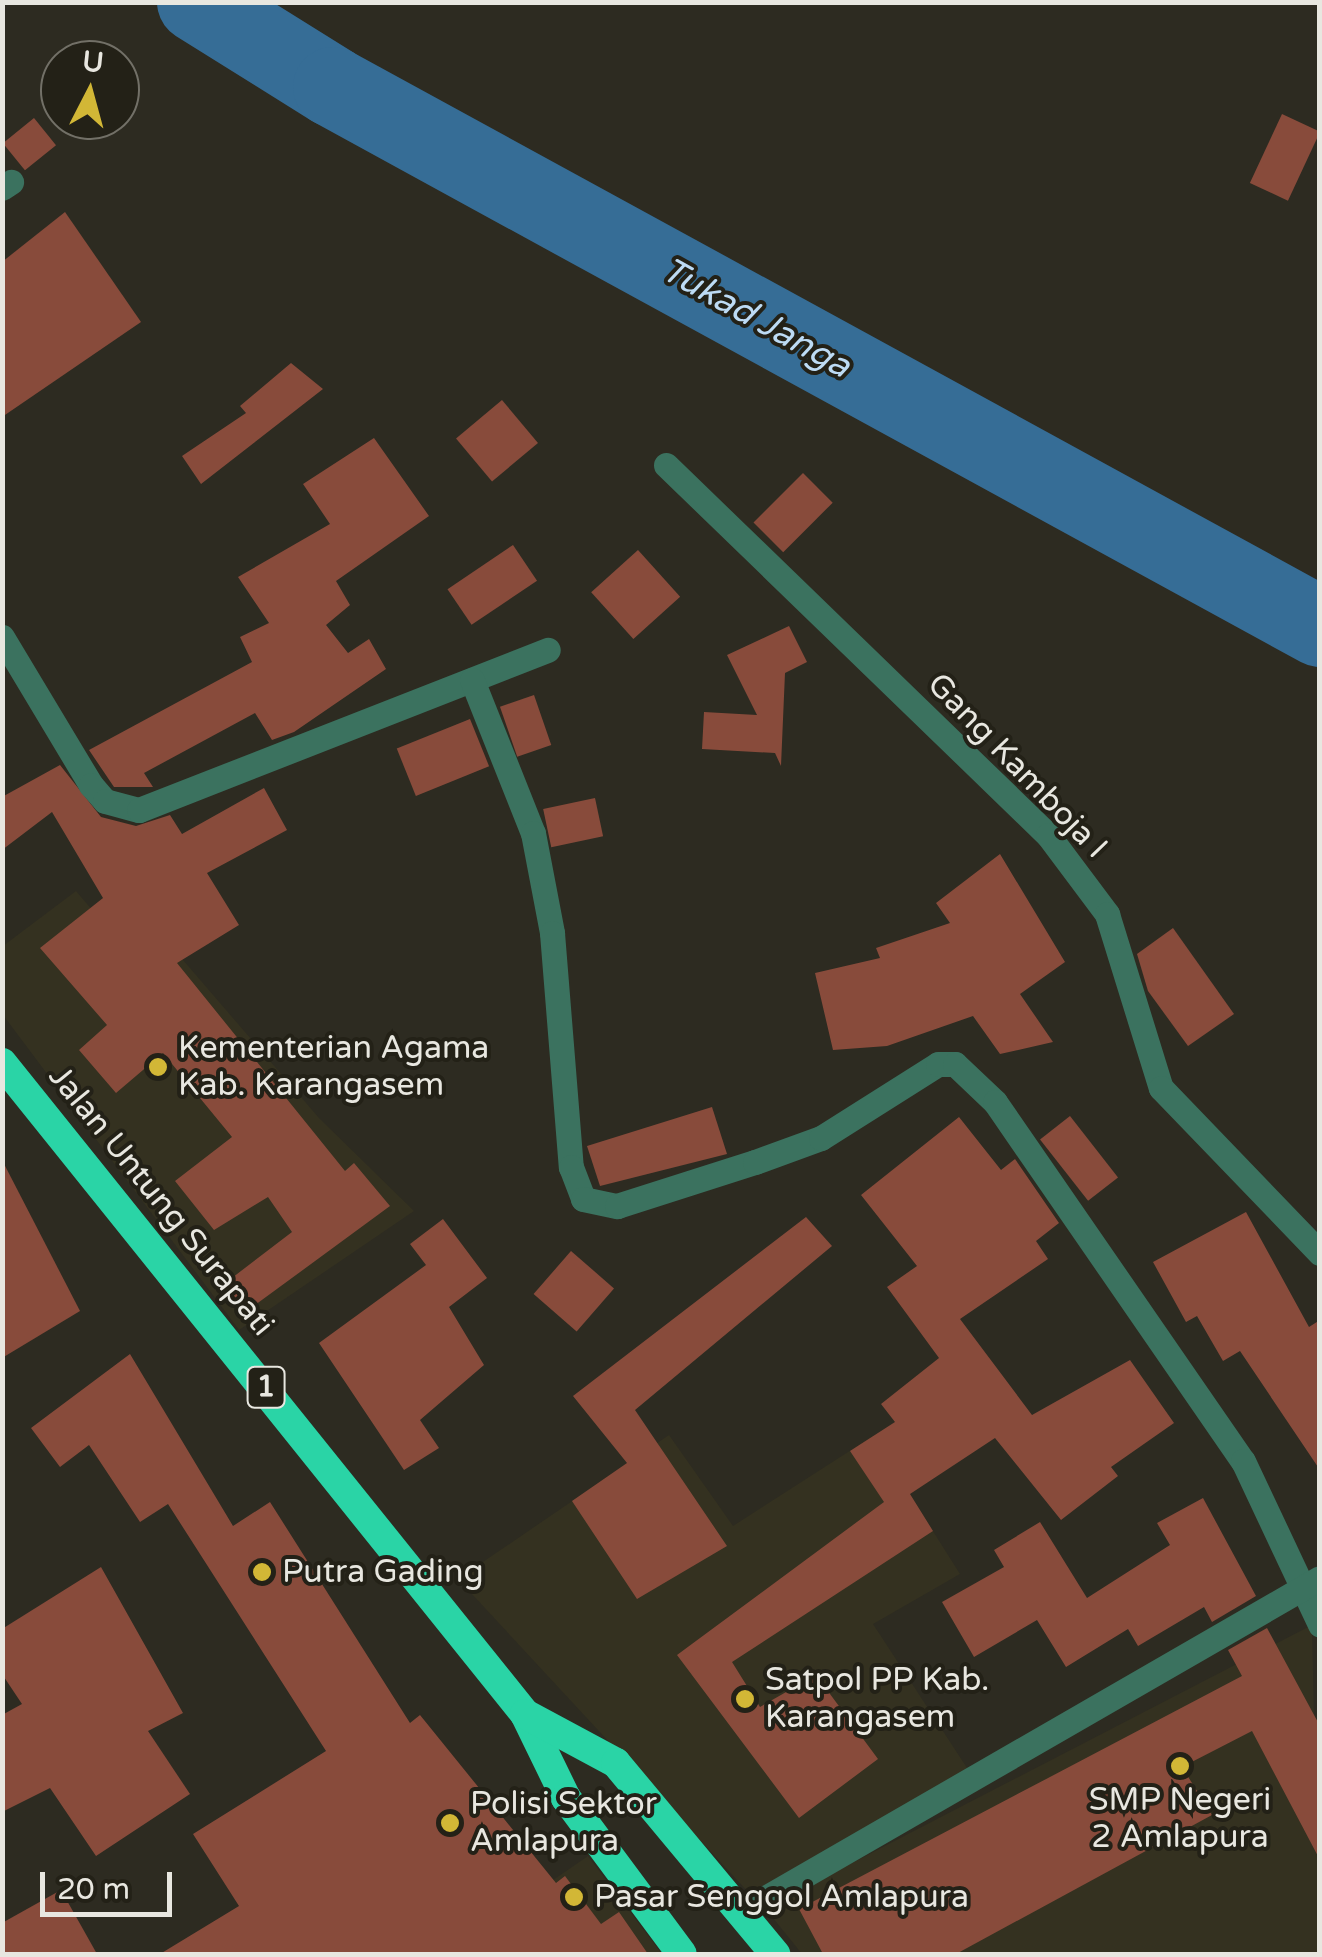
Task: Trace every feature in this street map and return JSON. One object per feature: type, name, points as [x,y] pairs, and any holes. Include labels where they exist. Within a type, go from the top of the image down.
[{"type":"highway","name":"Jalan Untung Surapati","points":[[2,1063],[13,1095],[525,1714],[566,1798],[682,1954]]},
{"type":"highway","name":"Jalan Untung Surapati","points":[[525,1714],[616,1763],[775,1954]]},
{"type":"street","name":"Gang Kamboja I","points":[[666,465],[1048,835],[1107,914],[1162,1088],[1320,1253]]},
{"type":"street","points":[[2,638],[91,786],[105,802],[139,810],[548,650]]},
{"type":"street","points":[[472,680],[533,832],[552,932],[571,1167],[583,1199],[617,1206],[755,1162],[821,1138],[938,1064],[955,1064],[996,1102],[1243,1461],[1314,1581],[1320,1626]]},
{"type":"street","points":[[742,1912],[1314,1581]]},
{"type":"shaded area","name":"Kementerian Agama Kab. Karangasem","points":[[76,891],[117,939],[146,917],[319,1118],[414,1211],[239,1330],[3,1015],[3,946]]},
{"type":"shaded area","name":"Satpol PP Kab. Karangasem","points":[[669,1435],[733,1526],[873,1436],[960,1574],[873,1624],[971,1774],[750,1894],[458,1579]]},
{"type":"shaded area","name":"SMP Negeri 2 Amlapura","points":[[1312,1625],[1319,1954],[802,1954],[765,1908]]},
{"type":"shaded area","name":"Pasar Senggol Amlapura","points":[[588,1856],[662,1954],[482,1954],[470,1937]]},
{"type":"building","points":[[1282,114],[1320,132],[1288,201],[1250,183]]},
{"type":"building","points":[[34,118],[40,125],[40,140],[52,140],[56,145],[25,170],[3,143]]},
{"type":"building","points":[[65,212],[141,322],[2,417],[2,262]]},
{"type":"building","points":[[291,363],[323,389],[201,484],[182,456],[246,413],[240,406]]},
{"type":"building","points":[[502,400],[538,443],[492,481],[456,439]]},
{"type":"building","points":[[374,438],[429,516],[336,581],[350,605],[326,625],[348,653],[369,639],[386,669],[294,732],[272,740],[255,713],[144,773],[153,787],[114,787],[89,750],[252,662],[240,637],[269,623],[238,577],[330,524],[303,484]]},
{"type":"building","points":[[803,473],[833,503],[783,552],[754,522]]},
{"type":"building","points":[[513,545],[537,581],[472,625],[448,589]]},
{"type":"building","points":[[638,550],[680,597],[633,639],[591,592]]},
{"type":"building","points":[[789,626],[807,662],[785,673],[781,766],[775,753],[702,749],[704,712],[757,715],[727,655]]},
{"type":"building","points":[[534,695],[551,745],[517,757],[500,707]]},
{"type":"building","points":[[470,719],[489,766],[416,796],[397,749]]},
{"type":"building","points":[[60,765],[101,817],[136,826],[170,815],[182,834],[264,788],[287,830],[207,873],[239,925],[177,963],[345,1171],[354,1163],[390,1206],[247,1311],[224,1284],[292,1232],[268,1197],[214,1230],[175,1181],[232,1137],[163,1053],[116,1093],[79,1050],[107,1025],[40,948],[103,898],[52,812],[2,850],[2,797]]},
{"type":"building","points":[[595,798],[603,836],[551,847],[543,809]]},
{"type":"building","points":[[1000,854],[1065,962],[1020,994],[1053,1042],[1000,1054],[973,1016],[887,1046],[833,1050],[815,973],[880,958],[876,948],[950,923],[936,903]]},
{"type":"building","points":[[1173,928],[1234,1014],[1188,1046],[1148,991],[1137,954]]},
{"type":"building","points":[[712,1107],[727,1154],[600,1186],[587,1146]]},
{"type":"building","points":[[1070,1116],[1118,1177],[1088,1201],[1040,1139]]},
{"type":"building","points":[[959,1117],[1001,1170],[1015,1159],[1059,1223],[1036,1241],[1048,1259],[960,1319],[1032,1415],[1130,1360],[1174,1423],[1111,1467],[1118,1476],[1061,1520],[995,1438],[910,1494],[933,1531],[732,1662],[760,1707],[816,1675],[878,1759],[799,1818],[677,1655],[884,1502],[850,1451],[895,1422],[881,1404],[939,1358],[887,1287],[917,1266],[861,1195]]},
{"type":"building","points":[[2,1160],[80,1311],[2,1358]]},
{"type":"building","points":[[1246,1212],[1309,1327],[1320,1320],[1320,1470],[1240,1351],[1223,1361],[1197,1316],[1186,1322],[1153,1262]]},
{"type":"building","points":[[806,1217],[832,1246],[635,1410],[727,1546],[637,1599],[572,1501],[627,1463],[573,1396]]},
{"type":"building","points":[[443,1219],[487,1278],[449,1307],[484,1365],[420,1420],[439,1448],[404,1470],[319,1343],[426,1265],[410,1244]]},
{"type":"building","points":[[571,1251],[614,1288],[577,1331],[534,1294]]},
{"type":"building","points":[[130,1354],[233,1526],[270,1502],[410,1723],[420,1715],[556,1883],[565,1876],[601,1924],[619,1912],[648,1954],[160,1954],[239,1906],[193,1834],[326,1751],[168,1504],[140,1522],[89,1445],[60,1467],[31,1428]]},
{"type":"building","points":[[1203,1498],[1256,1596],[1212,1622],[1204,1607],[1138,1646],[1128,1629],[1066,1667],[1037,1620],[974,1657],[942,1602],[1004,1567],[994,1550],[1040,1522],[1087,1598],[1170,1545],[1157,1523]]},
{"type":"building","points":[[101,1567],[183,1713],[148,1731],[190,1794],[96,1856],[50,1788],[2,1812],[2,1715],[22,1704],[2,1674],[2,1629]]},
{"type":"building","points":[[1267,1628],[1320,1726],[1320,1860],[1252,1731],[1182,1767],[1212,1815],[956,1954],[823,1954],[799,1909],[1242,1676],[1228,1650]]},
{"type":"building","points":[[61,1890],[97,1954],[2,1954],[2,1923]]},
{"type":"waterway","name":"Tukad Janga","points":[[197,2],[333,87],[1320,627]]},
{"type":"place","name":"Kementerian Agama Kab. Karangasem","points":[[158,1067]]},
{"type":"place","name":"Putra Gading","points":[[262,1572]]},
{"type":"place","name":"Satpol PP Kab. Karangasem","points":[[745,1699]]},
{"type":"place","name":"SMP Negeri 2 Amlapura","points":[[1180,1766]]},
{"type":"place","name":"Polisi Sektor Amlapura","points":[[450,1823]]},
{"type":"place","name":"Pasar Senggol Amlapura","points":[[574,1897]]}]
